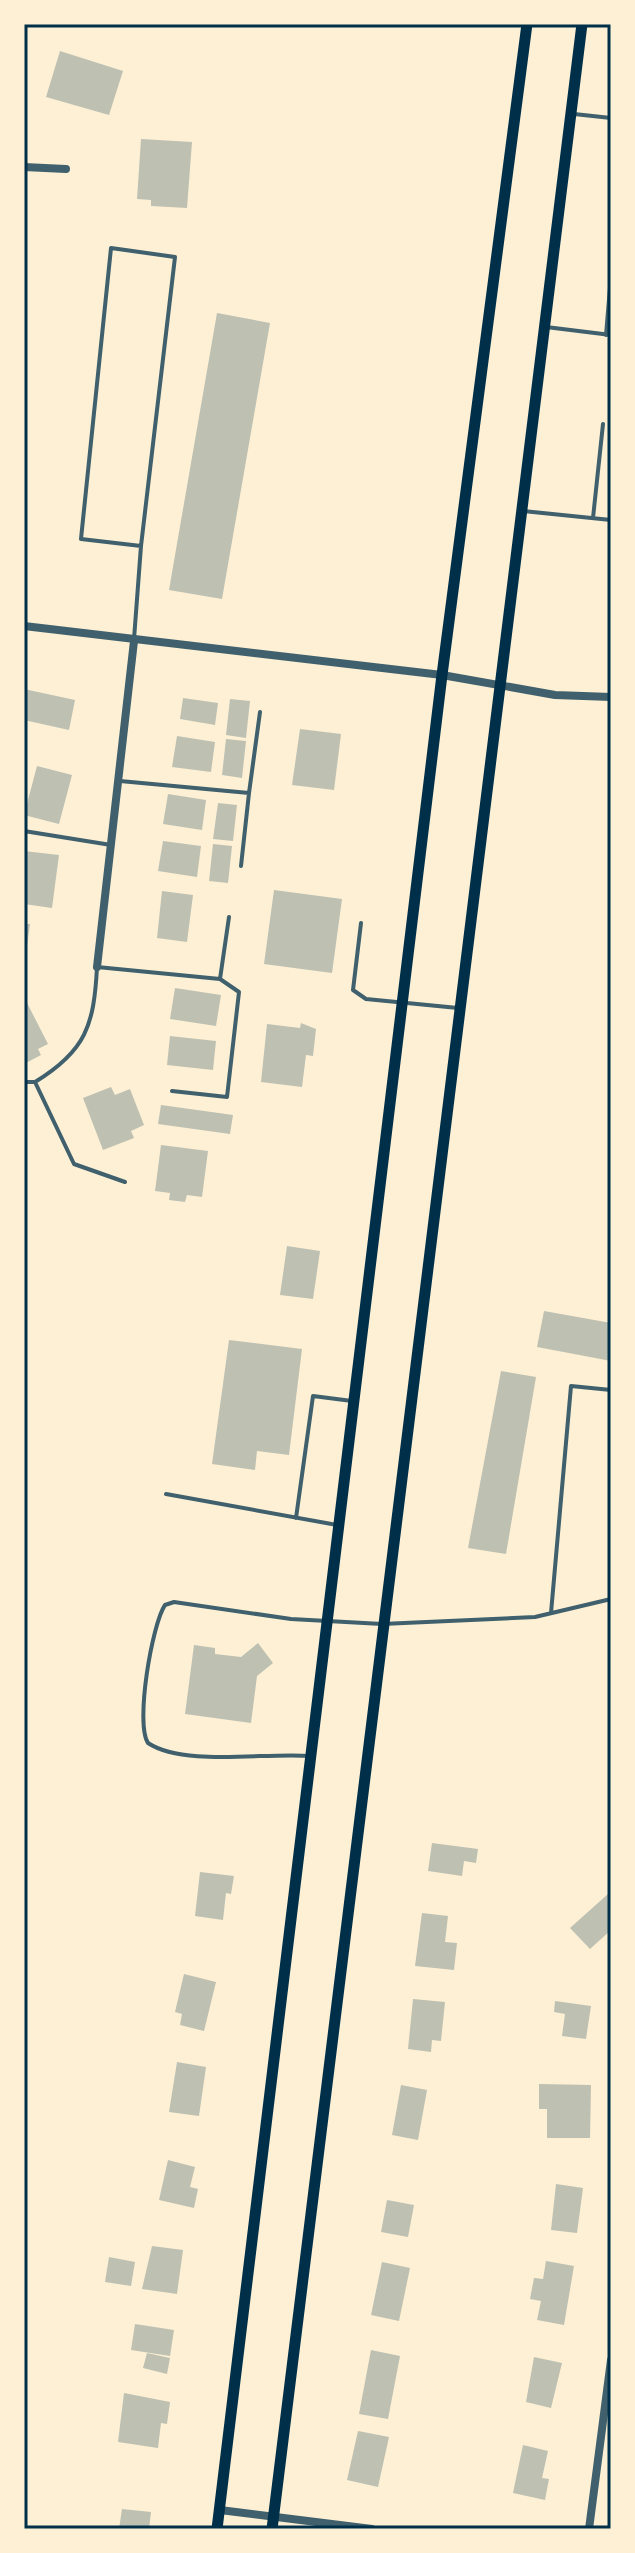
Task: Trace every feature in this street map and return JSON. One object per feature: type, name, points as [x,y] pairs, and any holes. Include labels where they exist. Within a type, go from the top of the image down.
[{"type":"main road","points":[[217,2529],[314,1756],[442,675],[527,24]]},
{"type":"main road","points":[[273,2523],[582,24]]},
{"type":"street","points":[[24,167],[66,169]]},
{"type":"street","points":[[24,626],[442,675],[555,695],[611,697]]},
{"type":"street","points":[[97,967],[134,641]]},
{"type":"street","points":[[589,2529],[611,2360]]},
{"type":"street","points":[[220,2510],[273,2523],[372,2529]]},
{"type":"lane","points":[[571,113],[611,118]]},
{"type":"lane","points":[[134,641],[141,546],[175,257],[111,248],[81,539],[141,546]]},
{"type":"lane","points":[[544,327],[608,335],[611,276]]},
{"type":"lane","points":[[593,518],[603,424]]},
{"type":"lane","points":[[521,511],[611,520]]},
{"type":"lane","points":[[241,866],[260,712]]},
{"type":"lane","points":[[118,780],[249,793]]},
{"type":"lane","points":[[24,831],[111,845]]},
{"type":"lane","points":[[220,979],[229,917]]},
{"type":"lane","points":[[361,923],[353,990],[366,999],[458,1008]]},
{"type":"lane","points":[[24,1082],[35,1082],[75,1052],[88,1031],[97,967],[220,979],[239,992],[227,1097],[172,1091]]},
{"type":"lane","points":[[35,1082],[74,1164],[125,1182]]},
{"type":"lane","points":[[551,1613],[571,1386],[611,1390]]},
{"type":"lane","points":[[296,1518],[313,1396],[354,1401]]},
{"type":"lane","points":[[166,1494],[340,1526]]},
{"type":"lane","points":[[314,1756],[278,1753],[240,1759],[173,1752],[148,1743],[142,1725],[155,1625],[165,1605],[174,1602],[329,1621],[382,1624],[551,1613],[611,1599]]},
{"type":"building","points":[[60,51],[123,71],[109,115],[46,97]]},
{"type":"building","points":[[141,139],[192,142],[187,208],[151,206],[151,200],[137,199]]},
{"type":"building","points":[[217,313],[270,323],[222,599],[169,590]]},
{"type":"building","points":[[24,689],[75,700],[69,730],[24,720]]},
{"type":"building","points":[[183,698],[218,703],[215,725],[180,719]]},
{"type":"building","points":[[230,699],[250,701],[246,738],[226,735]]},
{"type":"building","points":[[300,729],[341,734],[334,790],[292,785]]},
{"type":"building","points":[[177,736],[215,742],[211,772],[172,767]]},
{"type":"building","points":[[226,739],[246,741],[242,778],[222,775]]},
{"type":"building","points":[[37,766],[72,775],[59,824],[24,815]]},
{"type":"building","points":[[168,794],[206,800],[202,830],[163,824]]},
{"type":"building","points":[[218,803],[237,805],[233,841],[213,839]]},
{"type":"building","points":[[163,841],[201,846],[197,877],[158,871]]},
{"type":"building","points":[[213,844],[232,846],[228,883],[209,881]]},
{"type":"building","points":[[24,851],[59,855],[52,908],[24,904]]},
{"type":"building","points":[[274,890],[342,899],[332,973],[264,964]]},
{"type":"building","points":[[162,891],[193,895],[187,942],[157,938]]},
{"type":"building","points":[[24,924],[30,924],[26,953],[24,953]]},
{"type":"building","points":[[175,988],[221,995],[216,1026],[170,1019]]},
{"type":"building","points":[[24,997],[48,1044],[38,1049],[41,1055],[24,1064]]},
{"type":"building","points":[[301,1023],[316,1029],[313,1056],[306,1055],[302,1087],[261,1082],[267,1024],[300,1028]]},
{"type":"building","points":[[170,1036],[216,1041],[213,1070],[167,1065]]},
{"type":"building","points":[[111,1087],[115,1095],[130,1089],[144,1125],[131,1131],[134,1138],[103,1150],[83,1098]]},
{"type":"building","points":[[161,1105],[233,1115],[230,1134],[158,1124]]},
{"type":"building","points":[[161,1145],[208,1151],[202,1197],[187,1195],[185,1202],[169,1200],[170,1193],[155,1191]]},
{"type":"building","points":[[287,1246],[320,1251],[313,1299],[280,1295]]},
{"type":"building","points":[[544,1311],[611,1323],[611,1361],[537,1347]]},
{"type":"building","points":[[229,1340],[302,1349],[289,1455],[257,1451],[255,1470],[212,1464]]},
{"type":"building","points":[[501,1371],[536,1377],[506,1554],[468,1548]]},
{"type":"building","points":[[258,1643],[273,1663],[257,1676],[251,1723],[185,1714],[194,1645],[215,1648],[215,1654],[241,1657]]},
{"type":"building","points":[[432,1843],[478,1849],[476,1863],[464,1861],[462,1876],[428,1871]]},
{"type":"building","points":[[200,1872],[234,1876],[231,1894],[226,1893],[223,1920],[195,1916]]},
{"type":"building","points":[[608,1894],[611,1897],[611,1930],[590,1949],[570,1928]]},
{"type":"building","points":[[422,1913],[448,1916],[445,1942],[457,1943],[454,1970],[415,1966]]},
{"type":"building","points":[[184,1974],[216,1982],[204,2031],[180,2025],[182,2014],[175,2012]]},
{"type":"building","points":[[413,1999],[445,2002],[441,2041],[432,2040],[431,2052],[408,2049]]},
{"type":"building","points":[[555,2001],[591,2006],[586,2039],[562,2036],[565,2014],[554,2012]]},
{"type":"building","points":[[177,2062],[206,2067],[199,2116],[169,2112]]},
{"type":"building","points":[[539,2084],[591,2085],[590,2138],[547,2138],[547,2109],[539,2109]]},
{"type":"building","points":[[401,2085],[427,2090],[418,2140],[392,2135]]},
{"type":"building","points":[[168,2160],[195,2167],[190,2187],[198,2189],[194,2208],[159,2200]]},
{"type":"building","points":[[556,2184],[583,2188],[577,2233],[551,2230]]},
{"type":"building","points":[[387,2200],[414,2205],[408,2237],[381,2232]]},
{"type":"building","points":[[152,2246],[183,2250],[177,2294],[142,2289]]},
{"type":"building","points":[[109,2257],[135,2262],[131,2286],[105,2282]]},
{"type":"building","points":[[546,2261],[574,2266],[564,2325],[537,2320],[541,2301],[530,2299],[534,2278],[543,2279]]},
{"type":"building","points":[[382,2262],[410,2268],[399,2321],[371,2315]]},
{"type":"building","points":[[135,2324],[174,2330],[170,2356],[131,2350]]},
{"type":"building","points":[[371,2350],[400,2356],[388,2419],[359,2414]]},
{"type":"building","points":[[147,2353],[170,2358],[167,2374],[143,2368]]},
{"type":"building","points":[[534,2357],[562,2363],[551,2408],[526,2402]]},
{"type":"building","points":[[124,2393],[170,2402],[167,2424],[161,2423],[158,2448],[118,2442]]},
{"type":"building","points":[[358,2431],[389,2437],[378,2487],[347,2480]]},
{"type":"building","points":[[523,2445],[548,2451],[542,2478],[549,2479],[545,2500],[513,2493]]},
{"type":"building","points":[[122,2509],[151,2512],[149,2529],[119,2529]]}]
